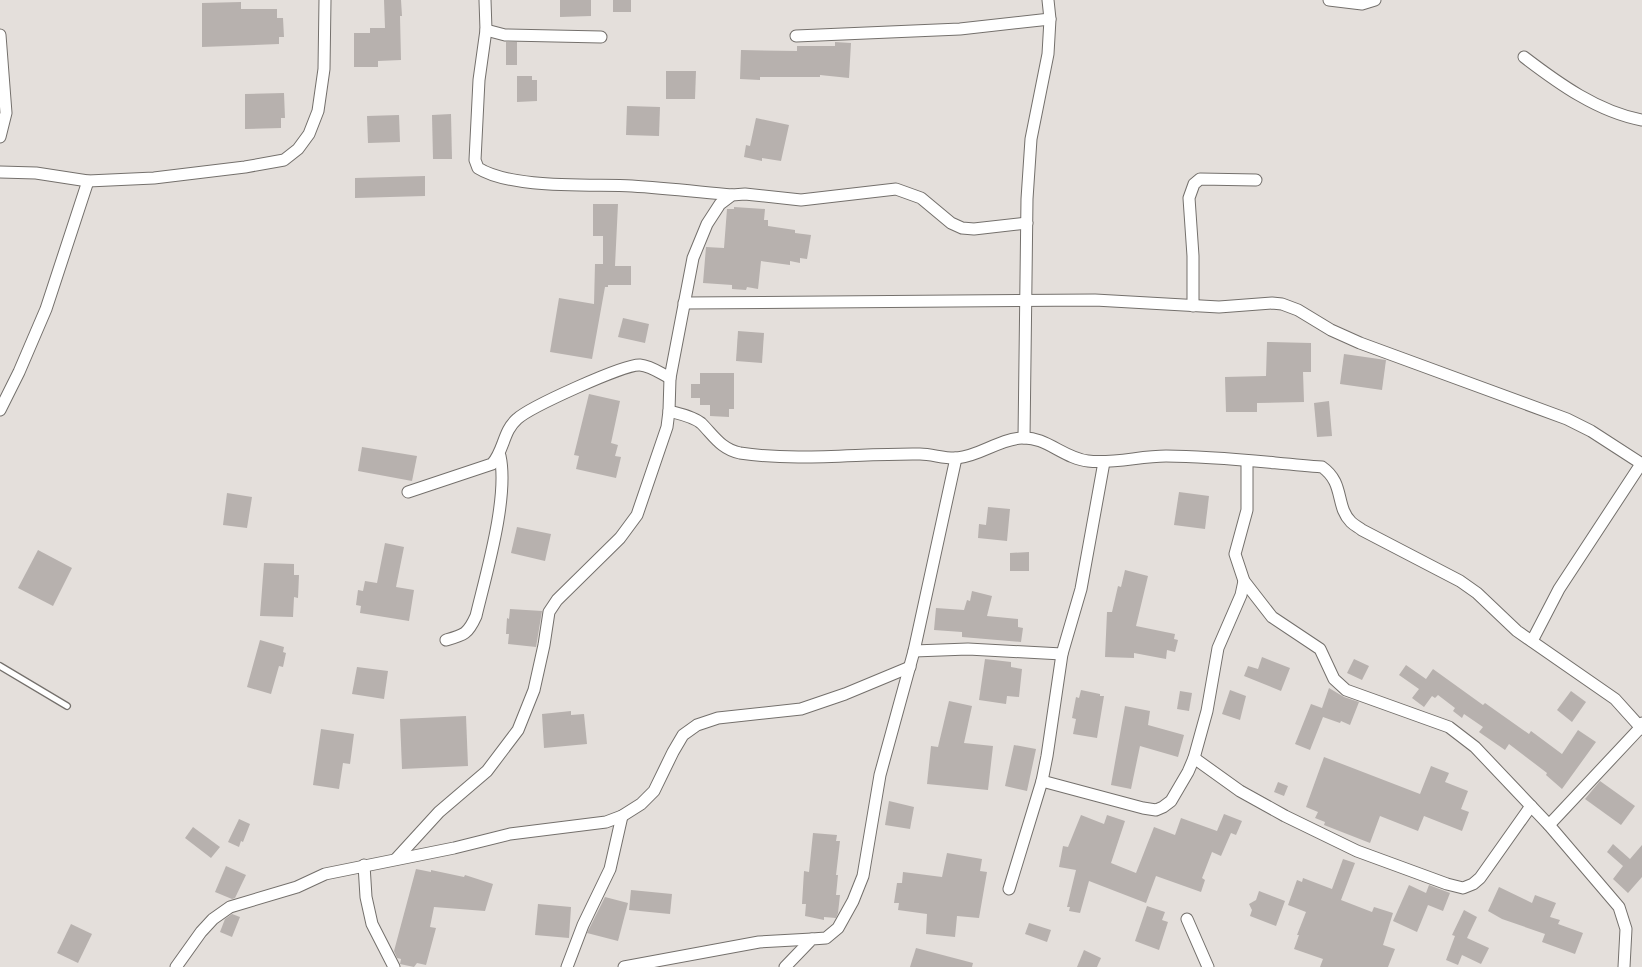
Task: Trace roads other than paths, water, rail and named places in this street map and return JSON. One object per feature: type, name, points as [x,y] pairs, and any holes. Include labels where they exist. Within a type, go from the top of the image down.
[{"type":"street","points":[[0,172],[36,173],[88,181],[154,178],[245,167],[284,160],[298,149],[309,134],[318,111],[324,69],[325,0]]},
{"type":"street","points":[[485,0],[486,30],[479,80],[475,160],[478,168],[487,174],[531,182],[632,186],[732,195],[745,194],[801,200],[896,189],[921,198],[951,222],[962,228],[974,229],[1027,223]]},
{"type":"street","points":[[1024,438],[1027,223],[1031,140],[1048,54],[1050,19],[1048,0]]},
{"type":"street","points":[[1329,0],[1362,4],[1375,0]]},
{"type":"street","points":[[796,36],[960,29],[1050,19]]},
{"type":"street","points":[[486,30],[505,35],[601,37]]},
{"type":"street","points":[[0,35],[6,113],[0,137]]},
{"type":"street","points":[[1524,57],[1552,78],[1582,96],[1612,110],[1642,120]]},
{"type":"street","points":[[1193,306],[1190,191],[1200,180],[1256,180]]},
{"type":"street","points":[[0,410],[19,372],[46,309],[88,181]]},
{"type":"street","points":[[396,859],[439,812],[486,771],[518,730],[534,690],[544,645],[549,612],[557,600],[620,538],[636,515],[667,427],[670,378],[692,258],[707,224],[720,204],[732,195]]},
{"type":"street","points":[[684,303],[1026,302],[1095,300],[1218,307],[1272,303],[1282,304],[1298,310],[1332,330],[1360,343],[1568,419],[1591,431],[1642,464],[1559,589],[1532,641]]},
{"type":"street","points":[[408,492],[492,464],[500,456],[508,431],[516,419],[530,410],[576,388],[628,367],[638,365],[649,366],[670,378]]},
{"type":"street","points":[[669,411],[688,416],[700,422],[717,442],[727,449],[740,452],[811,458],[921,454],[956,458],[970,456],[1012,439],[1024,438],[1038,441],[1073,459],[1104,462],[1152,456],[1195,456],[1322,467],[1330,473],[1336,481],[1344,512],[1351,522],[1362,530],[1460,581],[1477,593],[1517,631],[1615,699],[1641,727],[1549,825]]},
{"type":"street","points":[[446,640],[464,635],[470,628],[476,616],[488,567],[501,491],[503,469],[500,456]]},
{"type":"street","points":[[624,967],[759,942],[826,938],[838,928],[854,901],[863,876],[880,775],[914,651],[956,458]]},
{"type":"street","points":[[1247,461],[1247,510],[1235,554],[1244,581],[1272,617],[1320,649],[1334,679],[1340,686],[1346,690],[1448,727],[1475,747],[1549,825],[1619,907],[1626,929],[1624,967]]},
{"type":"street","points":[[1009,889],[1042,781],[1062,654],[1081,589],[1104,462]]},
{"type":"street","points":[[1042,781],[1143,808],[1156,810],[1171,801],[1181,786],[1194,758],[1207,711],[1218,648],[1241,595],[1244,581]]},
{"type":"street","points":[[914,651],[968,649],[1062,654]]},
{"type":"street","points":[[176,967],[201,932],[213,919],[230,907],[297,887],[325,874],[364,865],[454,848],[510,834],[606,822],[622,816],[641,804],[654,791],[683,735],[697,725],[718,718],[801,709],[840,696],[910,667]]},
{"type":"street","points":[[1194,758],[1240,791],[1285,816],[1356,851],[1446,884],[1463,888],[1473,884],[1480,878],[1531,806]]},
{"type":"street","points":[[567,967],[583,925],[610,869],[622,816]]},
{"type":"street","points":[[364,865],[366,897],[372,924],[394,967]]},
{"type":"street","points":[[1187,919],[1208,967]]},
{"type":"street","points":[[784,967],[812,939]]},
{"type":"lane","points":[[0,666],[67,706]]}]
